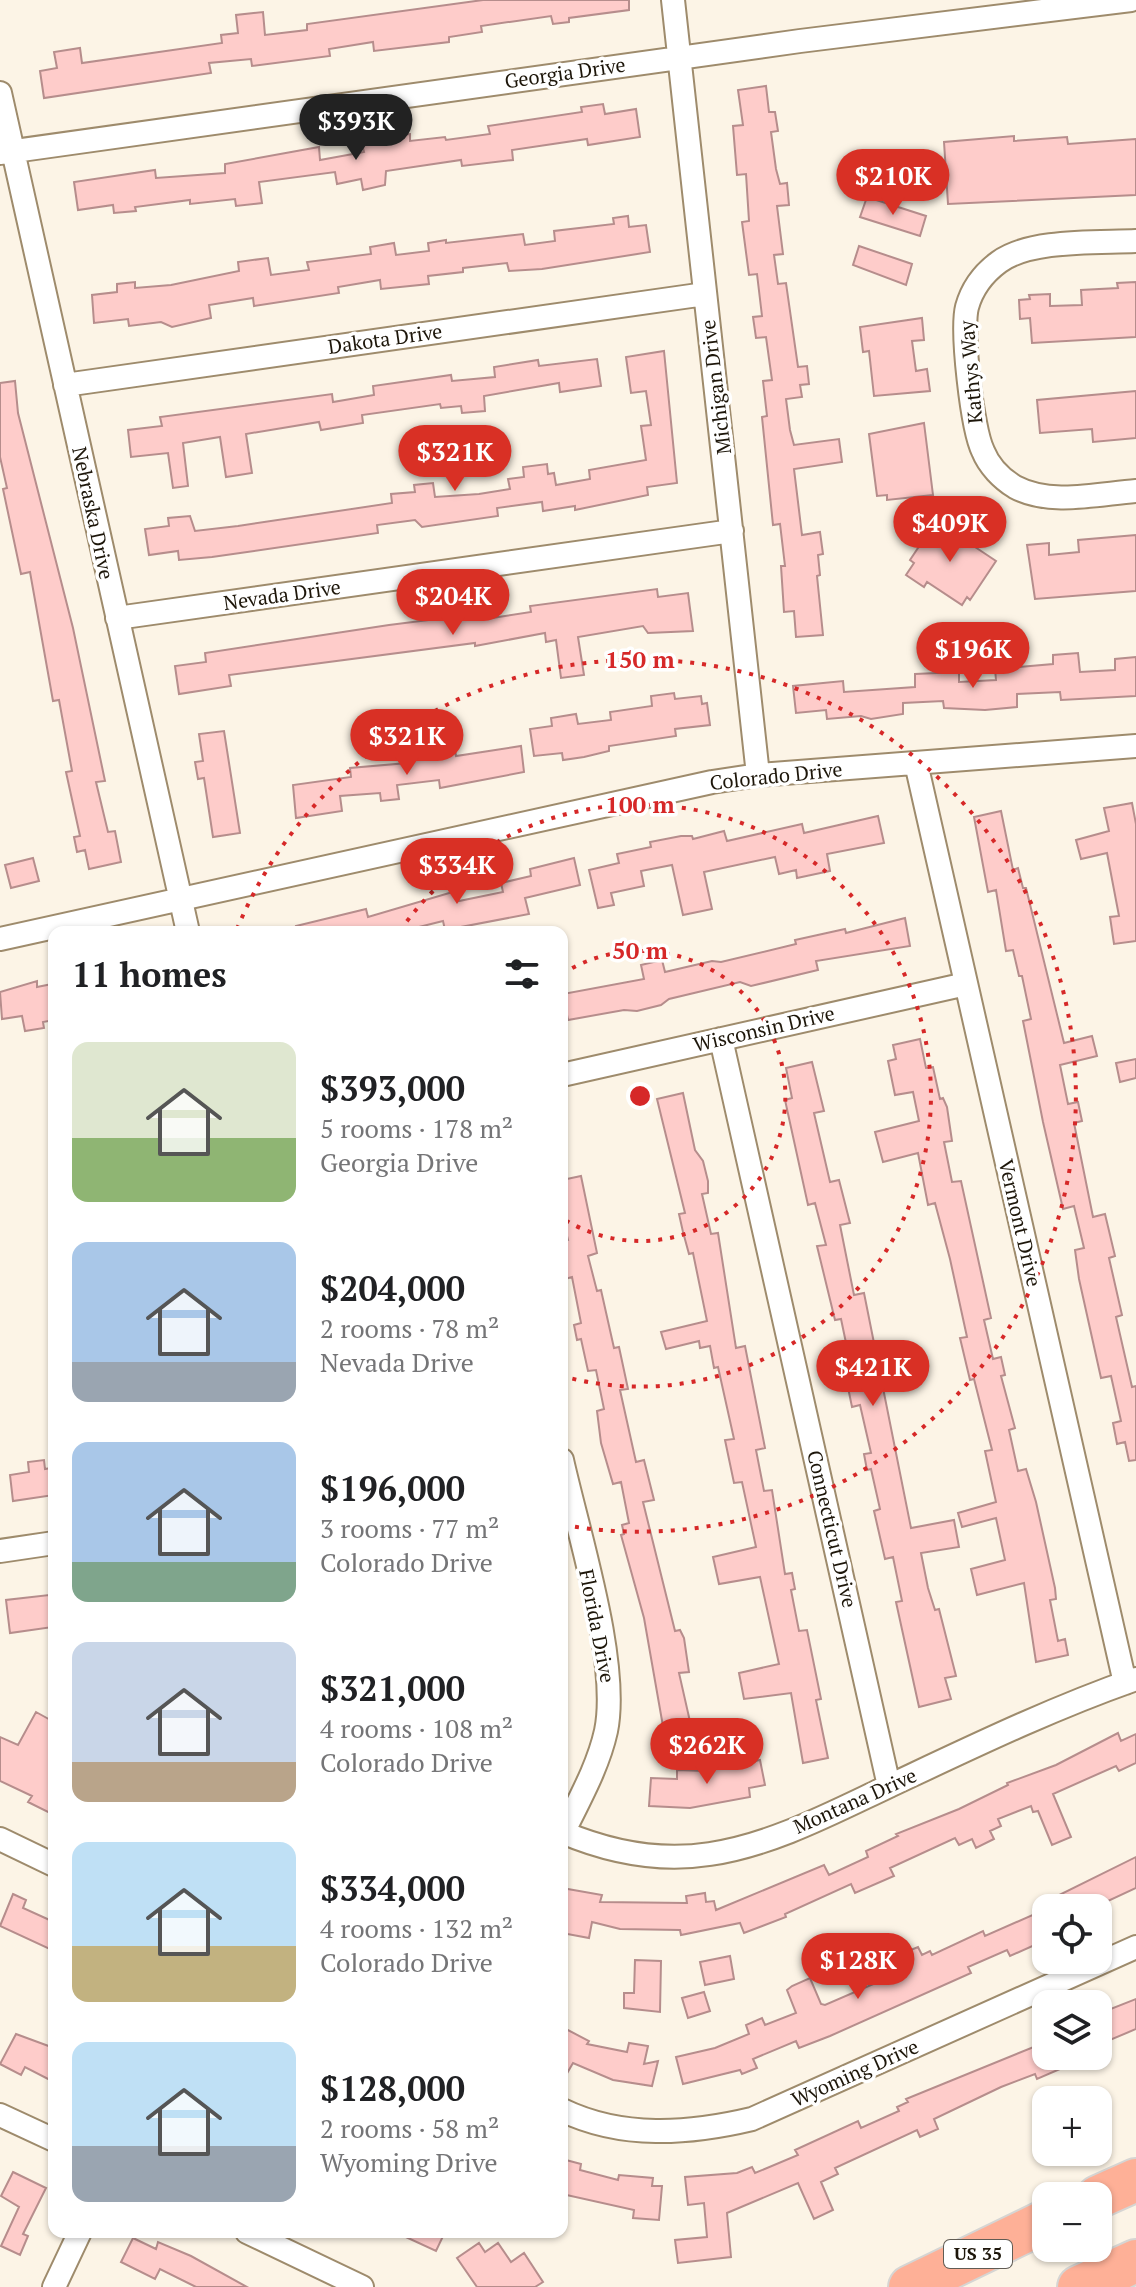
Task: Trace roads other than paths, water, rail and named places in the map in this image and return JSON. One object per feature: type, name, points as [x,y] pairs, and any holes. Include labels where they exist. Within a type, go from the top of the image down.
[{"type":"highway","points":[[1112,2191],[1136,2180]]},
{"type":"highway","name":"US 35","points":[[910,2287],[1032,2228]]},
{"type":"highway","points":[[1079,2287],[1136,2261]]},
{"type":"street","name":"Michigan Drive","points":[[673,0],[758,775]]},
{"type":"street","name":"Georgia Drive","points":[[6,152],[679,58],[1131,0]]},
{"type":"street","name":"Nebraska Drive","points":[[0,93],[6,152],[65,385],[187,926]]},
{"type":"street","name":"Kathys Way","points":[[1136,241],[1018,252],[993,267],[974,290],[965,327],[976,434],[992,467],[1006,481],[1033,494],[1051,497],[1136,491]]},
{"type":"street","name":"Dakota Drive","points":[[65,385],[705,294]]},
{"type":"street","name":"Nevada Drive","points":[[117,618],[732,531]]},
{"type":"street","name":"Colorado Drive","points":[[62,926],[712,782],[758,775],[1136,746]]},
{"type":"street","name":"Vermont Drive","points":[[916,763],[1130,1681]]},
{"type":"street","name":"Colorado Drive","points":[[0,939],[48,929]]},
{"type":"street","name":"Wisconsin Drive","points":[[568,1074],[966,984]]},
{"type":"street","name":"Connecticut Drive","points":[[721,1039],[889,1786]]},
{"type":"street","name":"Florida Drive","points":[[568,1487],[605,1652],[610,1693],[606,1731],[594,1768],[568,1823]]},
{"type":"street","points":[[0,1551],[48,1544]]},
{"type":"street","name":"Montana Drive","points":[[568,1835],[615,1851],[651,1856],[711,1854],[765,1840],[1068,1703],[1130,1681]]},
{"type":"street","points":[[0,1839],[48,1862]]},
{"type":"street","name":"Wyoming Drive","points":[[568,2112],[599,2123],[650,2131],[715,2128],[752,2119],[1136,1947]]},
{"type":"street","points":[[0,2115],[48,2137]]},
{"type":"street","points":[[54,2287],[77,2238]]},
{"type":"street","points":[[260,2238],[362,2287]]}]
